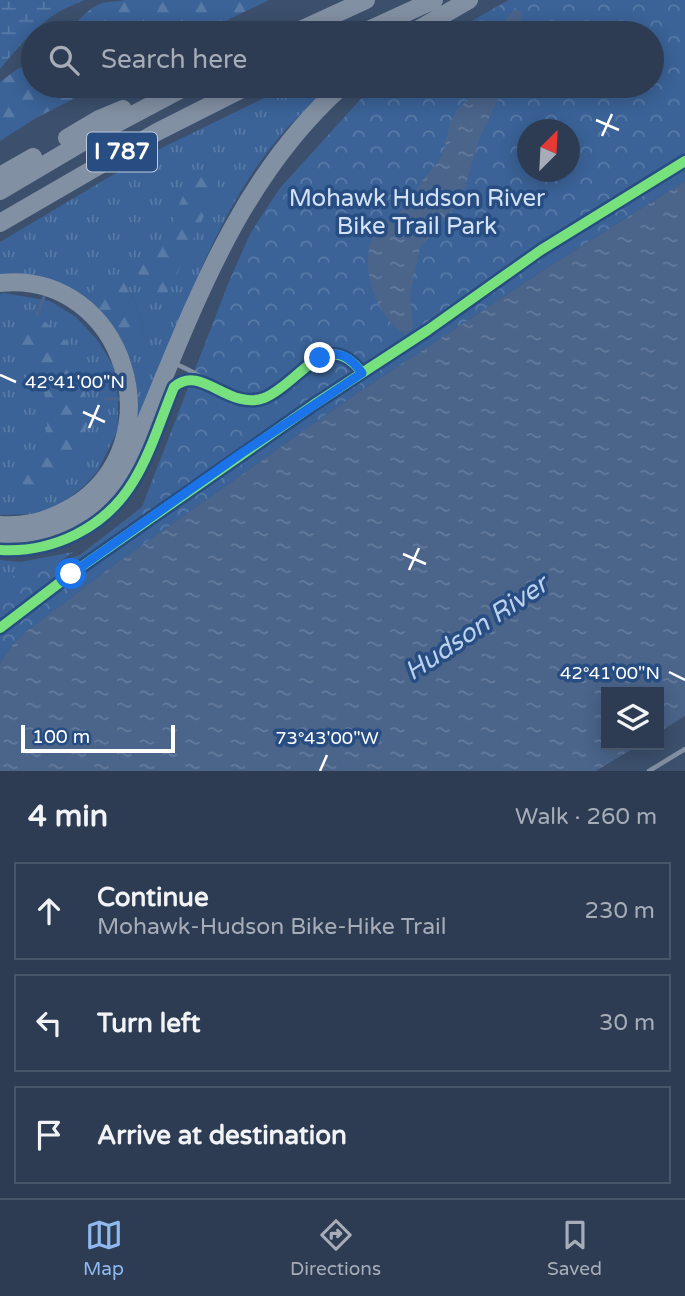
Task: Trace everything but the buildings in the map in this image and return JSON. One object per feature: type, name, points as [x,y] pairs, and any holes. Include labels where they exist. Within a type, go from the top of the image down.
[{"type":"highway","points":[[320,21],[366,0]]},
{"type":"highway","points":[[388,21],[434,0]]},
{"type":"highway","points":[[433,21],[469,0]]},
{"type":"highway","points":[[0,176],[99,119],[149,98]]},
{"type":"highway","name":"I 787","points":[[0,191],[164,98]]},
{"type":"highway","name":"I 787","points":[[0,223],[137,143],[225,98]]},
{"type":"highway","points":[[0,537],[28,536],[53,530],[84,514],[105,497],[127,465],[220,249],[247,200],[289,140],[330,98]]},
{"type":"highway","points":[[0,283],[23,283],[47,288],[70,298],[90,313],[112,340],[120,356],[128,380],[130,398],[129,419],[122,445],[113,466],[95,489],[77,504],[49,518],[28,524],[0,525]]},
{"type":"lane","points":[[172,362],[197,374],[228,395],[244,400],[267,397],[329,354],[347,356],[362,373]]},
{"type":"lane","points":[[649,771],[685,749]]},
{"type":"green space","points":[[0,0],[85,0],[58,12],[46,21],[21,21],[21,45],[0,69]]},
{"type":"green space","points":[[269,0],[226,21],[78,21],[95,6],[107,2]]},
{"type":"green space","name":"Mohawk Hudson River Bike Trail Park","points":[[509,0],[685,0],[685,181],[356,394],[114,565],[23,634],[0,664],[0,580],[80,555],[142,507],[228,284],[251,232],[280,188],[362,98],[664,98],[664,21],[471,21]]},
{"type":"green space","points":[[21,67],[21,98],[75,98],[36,118],[0,141],[0,82]]},
{"type":"green space","points":[[264,98],[318,98],[281,135],[236,199],[199,273],[138,423],[136,384],[131,362],[143,329],[135,303],[122,279],[104,318],[0,276],[0,242],[143,157]]},
{"type":"green space","points":[[206,172],[218,180],[208,207],[169,290],[165,296],[153,298],[136,270],[142,257],[166,244],[184,194],[197,178]]},
{"type":"green space","points":[[122,279],[135,303],[143,329],[131,362],[91,300],[93,290],[104,283]]},
{"type":"green space","points":[[0,294],[50,301],[76,317],[98,341],[114,367],[118,400],[118,430],[97,472],[59,506],[30,514],[0,515]]},
{"type":"green space","points":[[38,318],[62,337],[76,356],[83,381],[88,421],[79,448],[66,468],[46,481],[22,484],[17,471],[43,442],[48,420],[47,408],[37,372],[27,352],[16,351],[7,344],[18,325]]},
{"type":"green space","points":[[73,552],[0,606],[0,560],[21,562]]},
{"type":"water","points":[[515,8],[522,13],[520,21],[505,21]]},
{"type":"water","points":[[471,98],[498,98],[480,137],[461,200],[420,248],[410,295],[413,329],[405,334],[378,304],[369,275],[370,247],[377,230],[405,207],[441,157],[450,125],[461,106]]},
{"type":"water","name":"Hudson River","points":[[685,181],[685,716],[664,729],[664,687],[601,687],[601,750],[631,750],[596,771],[0,771],[0,664],[23,634],[114,565],[356,394]]},
{"type":"waterway","points":[[37,314],[44,297]]},
{"type":"waterway","points":[[106,399],[122,399]]},
{"type":"cycle path","points":[[0,628],[71,574],[313,405],[428,330],[541,250],[685,161]]},
{"type":"cycle path","points":[[0,550],[20,550],[58,542],[93,525],[108,512],[133,482],[174,387],[184,381],[205,383],[227,394],[251,400],[264,398],[277,391],[324,356],[336,355],[349,360],[362,373]]},
{"type":"route","points":[[71,574],[242,453],[362,373],[347,356],[336,353],[320,358]]}]
